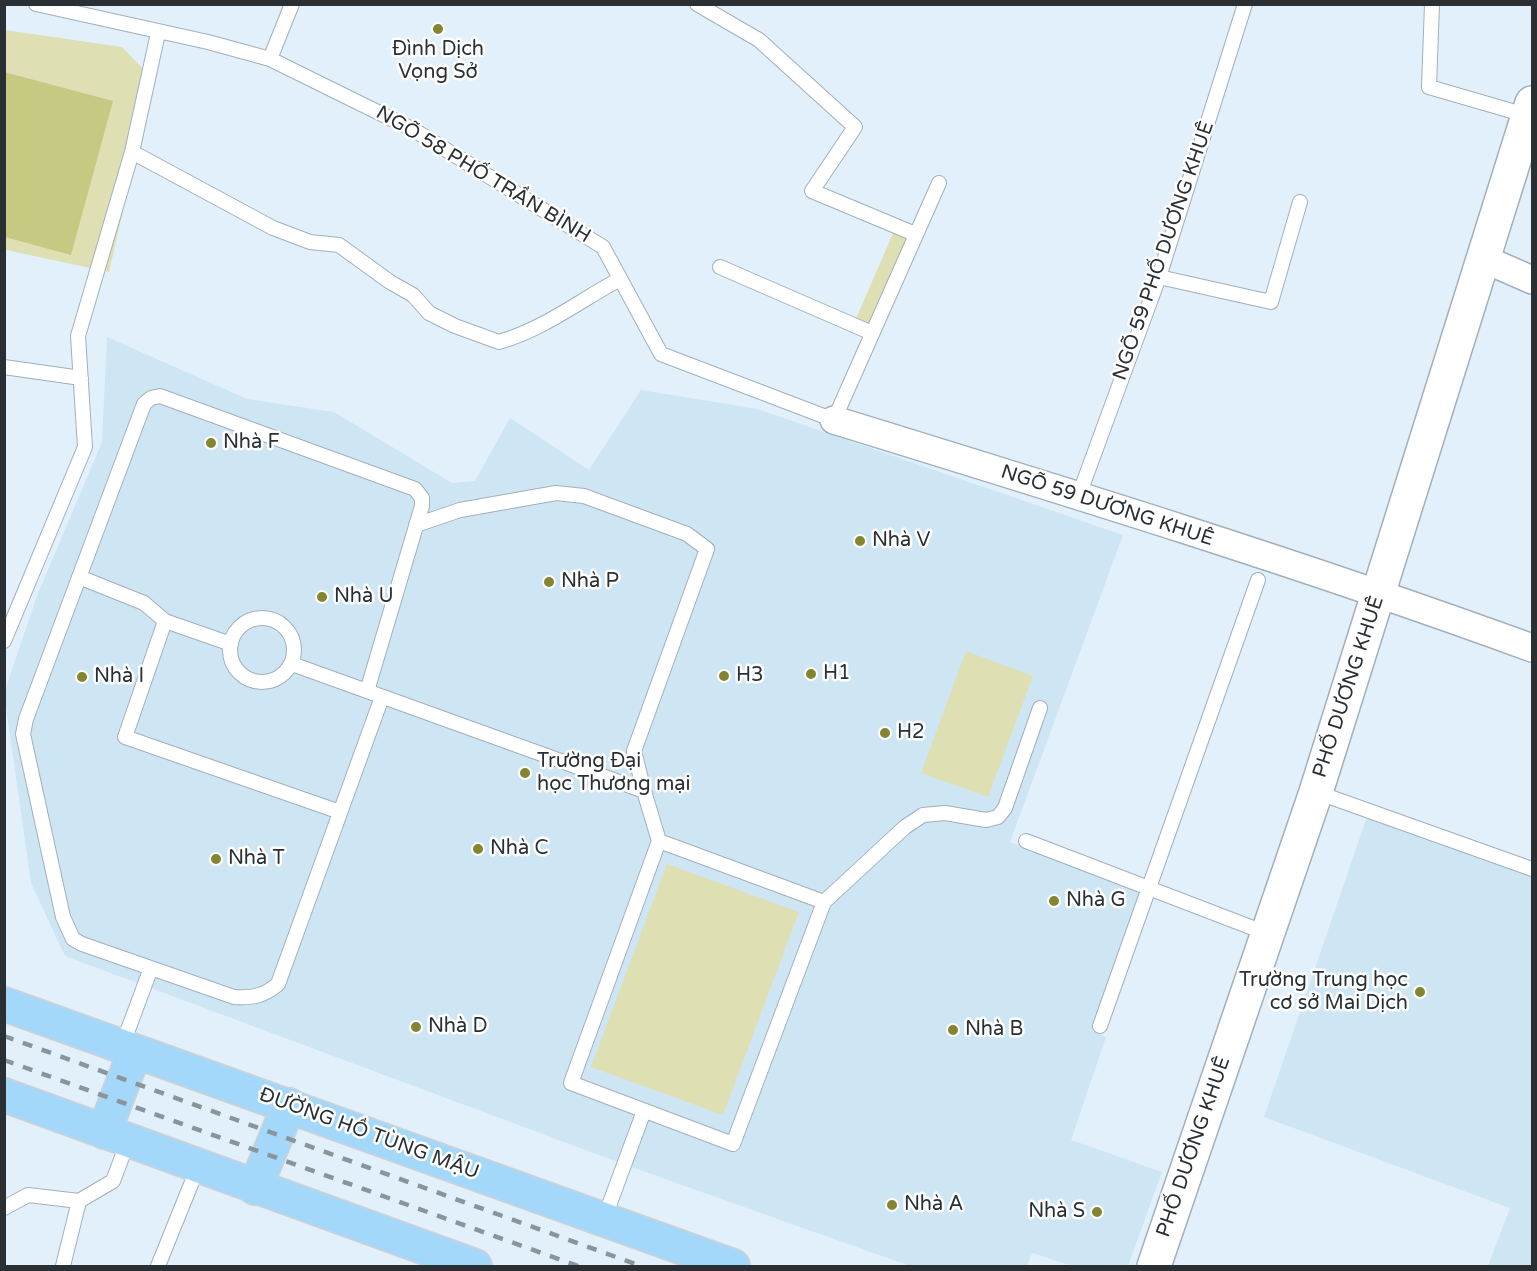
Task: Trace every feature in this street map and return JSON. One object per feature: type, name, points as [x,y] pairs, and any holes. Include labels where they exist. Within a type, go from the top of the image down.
[{"type":"highway","name":"ĐƯỜNG HỒ TÙNG MẬU","points":[[4,1004],[733,1266]]},
{"type":"highway","points":[[116,1136],[128,1048]]},
{"type":"highway","points":[[4,1095],[475,1266]]},
{"type":"highway","points":[[255,1188],[289,1105]]},
{"type":"street","name":"PHỐ DƯƠNG KHUÊ","points":[[1154,1266],[1316,792],[1531,110]]},
{"type":"street","points":[[1484,259],[1533,280]]},
{"type":"street","name":"NGÕ 59 DƯƠNG KHUÊ","points":[[834,420],[1079,495],[1265,558],[1379,592],[1532,647]]},
{"type":"lane","name":"NGÕ 58 PHỐ TRẦN BÌNH","points":[[36,4],[208,42],[270,59],[414,130],[603,247],[661,354],[834,420]]},
{"type":"lane","points":[[270,59],[292,4]]},
{"type":"lane","points":[[697,4],[759,40],[855,127],[812,191],[915,234]]},
{"type":"lane","name":"NGÕ 59 PHỐ DƯƠNG KHUÊ","points":[[1079,495],[1159,277],[1245,4]]},
{"type":"lane","points":[[1432,4],[1429,87],[1531,110]]},
{"type":"lane","points":[[4,641],[85,447],[78,336],[132,152],[159,33]]},
{"type":"lane","points":[[132,152],[273,228],[310,242],[339,244],[390,282],[413,295],[429,313],[455,326],[499,342],[552,322],[620,279]]},
{"type":"lane","points":[[834,420],[939,183]]},
{"type":"lane","points":[[1159,277],[1271,302],[1300,202]]},
{"type":"lane","points":[[720,267],[872,333]]},
{"type":"lane","points":[[4,367],[81,378]]},
{"type":"lane","points":[[367,691],[422,498],[415,489],[160,396],[151,398],[144,404],[26,719],[23,735],[66,928],[73,939],[234,997],[250,998],[266,994],[278,984],[382,697]]},
{"type":"lane","points":[[416,525],[460,510],[556,493],[584,496],[687,534],[707,549],[634,751],[659,841],[571,1083],[733,1144],[824,902],[905,827],[923,815],[945,813],[986,820],[998,817],[1005,808],[1040,708]]},
{"type":"lane","points":[[79,577],[144,603],[165,621],[231,644]]},
{"type":"lane","points":[[1100,1026],[1258,580]]},
{"type":"lane","points":[[251,620],[273,620],[290,633],[295,653],[292,664],[278,678],[257,682],[248,679],[233,664],[231,644],[235,634],[251,620]]},
{"type":"lane","points":[[165,621],[125,737],[340,812]]},
{"type":"lane","points":[[292,664],[644,790]]},
{"type":"lane","points":[[1316,792],[1533,869]]},
{"type":"lane","points":[[659,841],[824,902]]},
{"type":"lane","points":[[1026,841],[1266,933]]},
{"type":"lane","points":[[128,1048],[151,968]]},
{"type":"lane","points":[[604,1218],[644,1111]]},
{"type":"lane","points":[[4,1208],[28,1195],[79,1201],[113,1181],[116,1136]]},
{"type":"lane","points":[[158,1266],[198,1167]]},
{"type":"lane","points":[[63,1266],[79,1201]]},
{"type":"shaded area","points":[[5,30],[122,47],[153,79],[109,272],[6,250],[5,256]]},
{"type":"shaded area","points":[[4,72],[113,101],[71,255],[5,237]]},
{"type":"shaded area","points":[[894,231],[910,238],[870,328],[855,321]]},
{"type":"shaded area","name":"Trường Đại học Thương mại","points":[[107,337],[247,399],[334,412],[452,483],[475,481],[510,418],[589,470],[641,390],[757,409],[1123,535],[1010,842],[1145,892],[1092,1031],[1106,1037],[1071,1140],[1162,1172],[1128,1266],[1072,1266],[1032,1253],[1027,1266],[910,1266],[623,1164],[65,956],[31,883],[4,693],[37,596],[102,442]]},
{"type":"shaded area","points":[[966,651],[1033,676],[988,797],[921,773]]},
{"type":"shaded area","name":"Trường Trung học cơ sở Mai Dịch","points":[[1369,811],[1532,867],[1532,1266],[1488,1266],[1510,1208],[1264,1117]]},
{"type":"shaded area","points":[[667,864],[799,912],[723,1115],[591,1067]]},
{"type":"railway","points":[[4,1036],[641,1266]]},
{"type":"railway","points":[[4,1060],[578,1266]]},
{"type":"place","name":"Đình Dịch Vọng Sở","points":[[438,29]]},
{"type":"place","name":"Nhà F","points":[[211,443]]},
{"type":"place","name":"Nhà V","points":[[860,541]]},
{"type":"place","name":"Nhà P","points":[[549,582]]},
{"type":"place","name":"Nhà U","points":[[322,597]]},
{"type":"place","name":"H1","points":[[811,674]]},
{"type":"place","name":"H3","points":[[724,676]]},
{"type":"place","name":"Nhà I","points":[[82,677]]},
{"type":"place","name":"H2","points":[[885,733]]},
{"type":"place","name":"Trường Đại học Thương mại","points":[[525,773]]},
{"type":"place","name":"Nhà C","points":[[478,849]]},
{"type":"place","name":"Nhà T","points":[[216,859]]},
{"type":"place","name":"Nhà G","points":[[1054,901]]},
{"type":"place","name":"Trường Trung học cơ sở Mai Dịch","points":[[1420,992]]},
{"type":"place","name":"Nhà D","points":[[416,1027]]},
{"type":"place","name":"Nhà B","points":[[953,1030]]},
{"type":"place","name":"Nhà A","points":[[892,1205]]},
{"type":"place","name":"Nhà S","points":[[1097,1212]]}]
